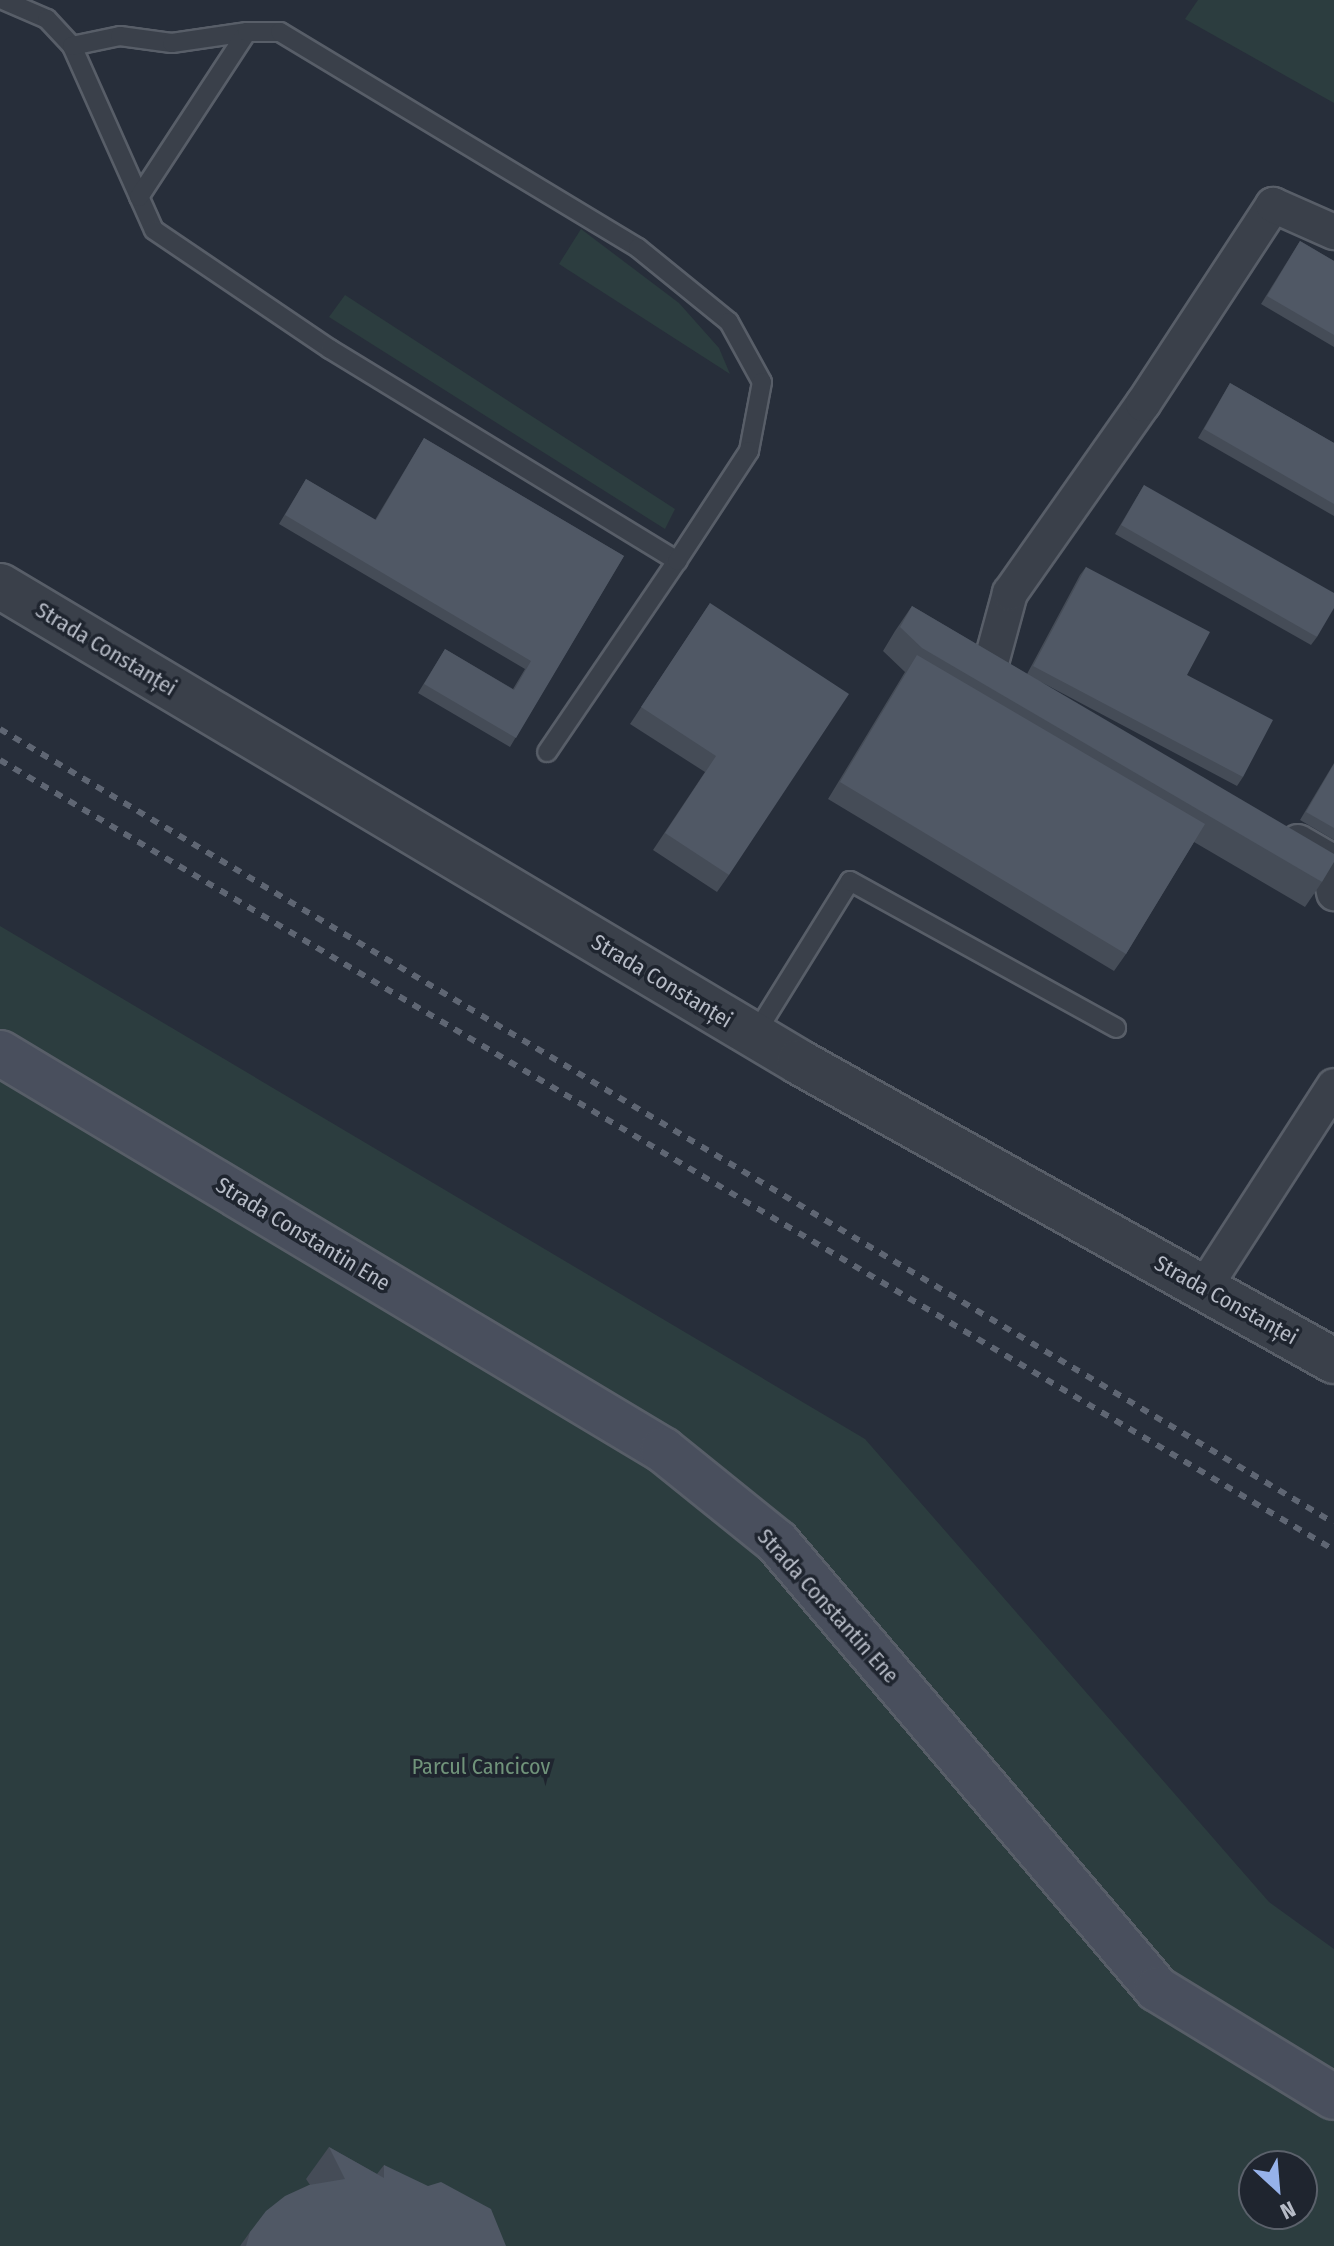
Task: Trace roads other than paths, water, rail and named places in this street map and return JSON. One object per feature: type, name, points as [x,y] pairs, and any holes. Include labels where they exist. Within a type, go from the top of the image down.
[{"type":"main road","name":"Strada Constantin Ene","points":[[0,1053],[663,1450],[777,1542],[1157,1989],[1334,2097]]},
{"type":"street","points":[[991,663],[1010,593],[1143,404],[1273,205],[1334,232]]},
{"type":"street","name":"Strada Constanței","points":[[0,586],[754,1036],[1334,1361]]},
{"type":"street","points":[[1272,828],[1327,859],[1334,893]]},
{"type":"street","points":[[1204,1288],[1334,1086]]},
{"type":"lane","points":[[3,0],[47,19],[72,46],[154,230],[330,349],[677,561]]},
{"type":"lane","points":[[72,46],[120,36],[172,43],[247,32],[280,32],[638,248],[729,322],[762,382],[749,451],[547,752]]},
{"type":"lane","points":[[139,197],[247,32]]},
{"type":"lane","points":[[754,1036],[850,881],[1116,1028]]},
{"type":"railway","points":[[0,729],[1334,1523]]},
{"type":"railway","points":[[0,760],[1334,1550]]},
{"type":"park label","name":"Parcul Cancicov","points":[[481,1767]]}]
